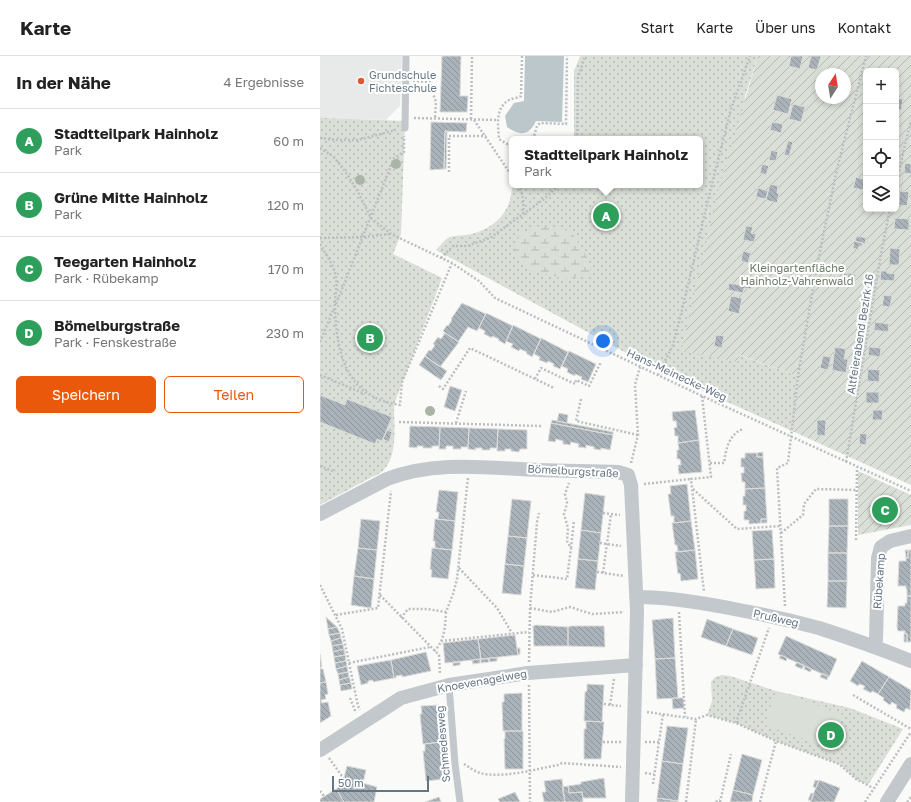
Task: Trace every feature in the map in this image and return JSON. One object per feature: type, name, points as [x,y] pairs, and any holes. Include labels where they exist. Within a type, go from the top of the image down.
[{"type":"street","name":"Bömelburgstraße","points":[[320,514],[387,479],[398,475],[436,467],[469,466],[618,472],[629,480],[637,612],[632,802]]},
{"type":"street","name":"Rübekamp","points":[[875,647],[878,558],[881,547],[890,541],[911,536]]},
{"type":"street","name":"Prußweg","points":[[636,597],[679,599],[779,615],[875,647],[911,661]]},
{"type":"street","name":"Knoevenagelweg","points":[[321,750],[365,718],[401,698],[445,686],[528,673],[636,665]]},
{"type":"street","points":[[887,802],[911,764]]},
{"type":"lane","points":[[405,128],[406,56]]},
{"type":"lane","name":"Schmedesweg","points":[[445,686],[460,802]]},
{"type":"path","points":[[472,56],[472,119],[486,136],[509,171]]},
{"type":"path","points":[[509,144],[499,139],[498,116],[505,104],[510,100],[522,96],[522,56]]},
{"type":"path","points":[[534,136],[537,126],[540,124],[566,124],[566,56]]},
{"type":"path","points":[[577,136],[578,78],[585,56]]},
{"type":"path","points":[[658,375],[673,345],[684,306],[709,196],[731,109],[750,56]]},
{"type":"path","points":[[736,723],[779,615],[781,533],[777,468],[788,463],[798,376],[817,266],[837,170],[866,56]]},
{"type":"path","points":[[406,81],[431,82],[431,88],[436,102],[435,118]]},
{"type":"path","points":[[405,118],[498,120]]},
{"type":"path","points":[[898,176],[911,120]]},
{"type":"path","points":[[320,138],[358,140],[405,128],[404,152],[394,158],[364,238],[320,342]]},
{"type":"path","points":[[449,172],[449,136],[486,136]]},
{"type":"path","points":[[320,148],[334,157],[347,174],[371,218],[392,234]]},
{"type":"path","points":[[520,188],[524,198],[523,215]]},
{"type":"path","points":[[441,258],[453,246],[467,246],[490,238],[523,215],[556,188]]},
{"type":"path","name":"Altfeierabend Bezirk 16","points":[[846,462],[889,212]]},
{"type":"path","points":[[320,238],[364,238],[392,234]]},
{"type":"path","name":"Hans-Meinecke-Weg","points":[[392,234],[452,263],[479,281],[495,298],[702,396],[911,491]]},
{"type":"path","points":[[320,244],[330,261],[336,278],[335,307],[338,345],[343,363],[351,377],[367,394]]},
{"type":"path","points":[[320,375],[386,403],[400,404],[402,382],[452,263]]},
{"type":"path","points":[[440,386],[444,389],[470,348],[554,388]]},
{"type":"path","points":[[535,379],[541,368],[575,384],[576,380],[589,386],[601,362]]},
{"type":"path","points":[[640,367],[635,385],[638,435],[629,480],[691,479],[711,477],[702,396]]},
{"type":"path","points":[[456,423],[466,391]]},
{"type":"path","points":[[581,399],[576,421],[638,435]]},
{"type":"path","points":[[399,422],[541,426]]},
{"type":"path","points":[[710,463],[724,463],[727,447],[732,437],[737,431],[743,429]]},
{"type":"path","points":[[320,466],[335,472]]},
{"type":"path","points":[[434,651],[438,648],[441,641],[445,626],[446,612],[457,579],[469,466]]},
{"type":"path","points":[[856,540],[857,467]]},
{"type":"path","points":[[570,471],[570,481],[565,494],[567,503],[564,514],[565,520],[568,524],[567,541],[571,548]]},
{"type":"path","points":[[336,615],[378,608],[392,489],[387,479]]},
{"type":"path","points":[[691,479],[704,603]]},
{"type":"path","points":[[692,488],[737,529],[780,526]]},
{"type":"path","points":[[781,533],[804,515],[804,504],[816,489],[857,490]]},
{"type":"path","points":[[530,802],[528,673],[529,632],[537,522],[539,513]]},
{"type":"path","points":[[603,573],[611,514]]},
{"type":"path","points":[[533,575],[568,579],[574,520]]},
{"type":"path","points":[[600,543],[634,548]]},
{"type":"path","points":[[458,567],[497,608],[513,633]]},
{"type":"path","points":[[597,572],[635,577]]},
{"type":"path","points":[[320,585],[342,629],[358,706],[365,718]]},
{"type":"path","points":[[380,595],[439,655],[445,686]]},
{"type":"path","points":[[679,599],[685,717]]},
{"type":"path","points":[[530,608],[552,612],[570,607],[592,614],[637,612]]},
{"type":"path","points":[[401,618],[408,609],[446,612]]},
{"type":"path","points":[[441,641],[529,632]]},
{"type":"path","points":[[349,663],[430,647]]},
{"type":"path","points":[[610,705],[616,666]]},
{"type":"path","points":[[853,695],[911,729]]},
{"type":"path","points":[[350,698],[356,714],[365,718]]},
{"type":"path","points":[[604,704],[696,719],[707,715],[736,723],[776,741],[839,764],[856,779],[873,788]]},
{"type":"path","points":[[653,784],[663,714]]},
{"type":"path","points":[[686,802],[696,719]]},
{"type":"path","points":[[865,802],[911,732]]},
{"type":"path","points":[[760,802],[776,741]]},
{"type":"path","points":[[321,750],[344,780]]},
{"type":"path","points":[[716,802],[718,800],[720,801],[731,754]]},
{"type":"path","points":[[455,764],[462,763],[479,773],[490,775],[509,774],[562,763],[633,768]]},
{"type":"path","points":[[320,791],[324,796]]},
{"type":"path","points":[[907,802],[911,797]]},
{"type":"shaded area","name":"Grundschule Fichteschule","points":[[320,56],[402,56],[400,106],[386,120],[320,117]]},
{"type":"shaded area","points":[[525,56],[564,56],[562,122],[536,121],[530,130],[520,133],[507,127],[505,116],[514,103],[524,101]]},
{"type":"green space","points":[[580,56],[758,56],[745,96],[738,362],[739,355],[798,376],[792,431],[667,375],[436,250],[450,237],[472,234],[481,231],[495,222],[506,210],[512,188],[703,188],[703,136],[574,136],[574,71]]},
{"type":"green space","name":"Kleingartenfläche Hainholz-Vahrenwald","points":[[758,56],[911,56],[911,485],[792,431],[798,376],[740,355],[738,362],[681,351],[718,191]]},
{"type":"green space","points":[[320,117],[405,121],[401,234],[393,254],[442,278],[394,405],[394,447],[387,465],[381,472],[320,505]]},
{"type":"green space","points":[[540,226],[570,231],[584,250],[592,275],[563,279],[531,270],[514,255],[519,234]]},
{"type":"green space","points":[[858,471],[911,495],[911,525],[858,535]]},
{"type":"green space","points":[[722,675],[730,676],[776,691],[850,708],[903,729],[868,785],[856,779],[839,764],[776,741],[736,723],[707,715],[712,701],[711,682],[715,677]]},
{"type":"green space","points":[[776,691],[842,714],[829,748],[764,725]]},
{"type":"building","points":[[442,56],[461,56],[460,96],[468,96],[467,112],[440,112]]},
{"type":"building","points":[[791,56],[803,56],[800,69],[789,66]]},
{"type":"building","points":[[811,56],[821,56],[818,68],[815,68],[815,70],[808,68]]},
{"type":"building","points":[[777,95],[792,99],[788,114],[773,110]]},
{"type":"building","points":[[899,98],[903,99],[901,110],[899,110]]},
{"type":"building","points":[[793,104],[805,107],[801,122],[789,119]]},
{"type":"building","points":[[431,122],[467,123],[466,132],[445,131],[444,169],[430,170]]},
{"type":"building","points":[[772,122],[783,124],[781,133],[770,130]]},
{"type":"building","points":[[445,131],[447,131],[446,169],[444,169]]},
{"type":"building","points":[[788,141],[793,142],[789,156],[784,155]]},
{"type":"building","points":[[771,150],[778,152],[776,161],[769,160]]},
{"type":"building","points":[[905,163],[911,164],[911,174],[904,173]]},
{"type":"building","points":[[762,164],[769,166],[766,175],[760,173]]},
{"type":"building","points":[[856,177],[863,179],[863,190],[853,188]]},
{"type":"building","points":[[770,184],[778,186],[777,193],[779,193],[777,203],[766,200]]},
{"type":"building","points":[[758,188],[768,191],[766,199],[756,197]]},
{"type":"building","points":[[900,191],[909,192],[907,206],[899,205]]},
{"type":"building","points":[[895,218],[909,219],[909,230],[894,229]]},
{"type":"building","points":[[746,226],[753,227],[751,233],[756,234],[754,242],[743,240]]},
{"type":"building","points":[[857,236],[866,238],[865,244],[855,241]]},
{"type":"building","points":[[854,241],[863,243],[862,246],[859,246],[858,250],[853,248]]},
{"type":"building","points":[[890,248],[900,249],[899,265],[889,265]]},
{"type":"building","points":[[743,251],[751,253],[748,263],[741,261]]},
{"type":"building","points":[[881,271],[887,271],[887,273],[895,274],[894,281],[880,280]]},
{"type":"building","points":[[844,273],[848,274],[846,285],[832,282],[834,276],[843,278]]},
{"type":"building","points":[[848,273],[856,275],[854,286],[846,285]]},
{"type":"building","points":[[746,281],[752,283],[751,289],[744,288],[743,293],[728,290],[729,283],[745,286]]},
{"type":"building","points":[[884,295],[892,296],[890,307],[882,306]]},
{"type":"building","points":[[731,296],[742,298],[739,314],[728,311]]},
{"type":"building","points":[[462,303],[486,314],[477,331],[468,327],[458,342],[443,331],[447,325],[448,326]]},
{"type":"building","points":[[486,313],[513,326],[505,344],[498,340],[499,339],[492,336],[492,338],[484,334],[485,331],[479,328]]},
{"type":"building","points":[[875,322],[889,324],[888,332],[874,330]]},
{"type":"building","points":[[513,325],[541,339],[532,357],[526,353],[527,352],[520,349],[519,351],[511,347],[513,344],[506,341]]},
{"type":"building","points":[[445,333],[459,342],[440,367],[425,356],[429,350],[431,351],[435,345],[433,344],[438,337],[441,339]]},
{"type":"building","points":[[716,335],[724,336],[722,348],[714,346]]},
{"type":"building","points":[[541,338],[568,352],[560,369],[553,366],[554,364],[548,361],[547,363],[539,360],[540,357],[534,354]]},
{"type":"building","points":[[835,347],[846,349],[844,359],[848,359],[846,373],[832,370]]},
{"type":"building","points":[[869,347],[881,348],[880,357],[868,355]]},
{"type":"building","points":[[569,351],[596,364],[588,382],[581,379],[582,377],[575,374],[575,376],[567,372],[568,369],[562,366]]},
{"type":"building","points":[[425,356],[447,371],[441,380],[419,365]]},
{"type":"building","points":[[823,356],[831,357],[828,370],[820,368]]},
{"type":"building","points":[[868,369],[880,370],[879,382],[867,381]]},
{"type":"building","points":[[450,386],[462,390],[455,411],[444,407]]},
{"type":"building","points":[[866,392],[879,392],[879,403],[866,403]]},
{"type":"building","points":[[320,395],[345,405],[347,399],[392,417],[382,441],[377,439],[375,444],[320,422]]},
{"type":"building","points":[[695,410],[699,440],[678,443],[678,436],[675,436],[674,428],[677,427],[676,421],[673,421],[672,412]]},
{"type":"building","points":[[873,410],[883,410],[882,420],[872,420]]},
{"type":"building","points":[[559,413],[568,415],[567,423],[557,421]]},
{"type":"building","points":[[552,420],[613,432],[613,435],[551,423]]},
{"type":"building","points":[[817,420],[826,420],[825,436],[817,435]]},
{"type":"building","points":[[551,423],[613,435],[610,450],[601,448],[601,450],[594,449],[594,447],[586,445],[586,448],[578,447],[579,444],[571,442],[570,445],[563,444],[563,441],[556,439],[555,442],[548,441]]},
{"type":"building","points":[[410,426],[440,427],[439,446],[432,446],[432,448],[423,448],[423,446],[417,446],[417,448],[409,447]]},
{"type":"building","points":[[440,427],[469,428],[468,447],[453,449],[453,446],[446,446],[446,449],[439,449]]},
{"type":"building","points":[[469,428],[498,429],[497,448],[490,448],[490,450],[482,450],[482,448],[475,448],[476,450],[468,449]]},
{"type":"building","points":[[498,429],[527,430],[527,449],[520,449],[519,452],[511,451],[511,449],[497,451]]},
{"type":"building","points":[[387,430],[392,432],[389,442],[383,439]]},
{"type":"building","points":[[860,433],[867,434],[866,445],[859,444]]},
{"type":"building","points":[[699,440],[702,472],[679,474],[678,465],[681,465],[680,459],[677,459],[677,450],[679,450],[678,443]]},
{"type":"building","points":[[763,452],[763,457],[757,457],[757,453]]},
{"type":"building","points":[[745,453],[757,453],[757,457],[763,457],[765,488],[745,489],[745,482],[742,482],[741,473],[744,473],[744,467],[741,467],[741,458],[745,458]]},
{"type":"building","points":[[687,484],[691,521],[674,523],[674,516],[671,516],[668,494],[671,494],[670,486]]},
{"type":"building","points":[[765,488],[767,519],[761,519],[761,523],[749,524],[749,520],[744,520],[746,505],[743,505],[743,496],[745,496],[745,489]]},
{"type":"building","points":[[439,490],[458,492],[455,521],[438,519],[439,512],[436,512]]},
{"type":"building","points":[[585,493],[605,496],[601,533],[581,530]]},
{"type":"building","points":[[512,499],[531,501],[527,538],[508,536]]},
{"type":"building","points":[[829,499],[848,499],[848,526],[829,526]]},
{"type":"building","points":[[361,519],[380,521],[377,550],[358,548]]},
{"type":"building","points":[[435,519],[455,521],[452,550],[435,548],[435,541],[433,541]]},
{"type":"building","points":[[761,519],[767,519],[767,523],[761,523]]},
{"type":"building","points":[[691,521],[695,550],[678,552],[677,545],[675,545],[672,523]]},
{"type":"building","points":[[829,526],[848,526],[847,553],[828,553]]},
{"type":"building","points":[[581,530],[601,533],[598,561],[578,559]]},
{"type":"building","points":[[772,530],[774,559],[754,560],[752,531]]},
{"type":"building","points":[[508,536],[527,538],[524,566],[505,564]]},
{"type":"building","points":[[358,548],[377,550],[374,579],[354,576]]},
{"type":"building","points":[[432,548],[452,550],[448,579],[431,577],[432,570],[430,569]]},
{"type":"building","points":[[695,550],[698,579],[681,581],[680,573],[678,574],[675,552]]},
{"type":"building","points":[[905,550],[908,550],[908,558],[906,558]]},
{"type":"building","points":[[908,550],[911,550],[911,596],[907,596],[906,586],[898,586],[899,561],[906,561],[906,558],[908,558]]},
{"type":"building","points":[[828,553],[847,553],[847,581],[828,581]]},
{"type":"building","points":[[578,559],[598,561],[595,590],[575,588]]},
{"type":"building","points":[[774,559],[775,588],[756,589],[754,560]]},
{"type":"building","points":[[505,564],[524,566],[521,595],[502,593]]},
{"type":"building","points":[[354,576],[374,579],[371,608],[351,605]]},
{"type":"building","points":[[828,581],[847,581],[846,608],[827,607]]},
{"type":"building","points":[[907,596],[911,596],[911,642],[907,642],[907,634],[905,634],[905,631],[898,631],[897,627],[898,606],[905,606],[905,603],[907,603]]},
{"type":"building","points":[[326,617],[337,627],[328,629]]},
{"type":"building","points":[[673,618],[675,658],[655,659],[652,620]]},
{"type":"building","points":[[707,619],[733,629],[726,646],[701,637]]},
{"type":"building","points":[[533,626],[568,627],[568,646],[534,646]]},
{"type":"building","points":[[604,626],[605,647],[568,646],[568,627]]},
{"type":"building","points":[[337,627],[340,633],[329,635],[328,629]]},
{"type":"building","points":[[733,629],[758,638],[752,655],[726,646]]},
{"type":"building","points":[[340,633],[341,638],[331,641],[329,635]]},
{"type":"building","points":[[904,633],[907,634],[907,642],[904,642]]},
{"type":"building","points":[[515,635],[518,655],[481,659],[478,639]]},
{"type":"building","points":[[786,636],[837,659],[829,677],[778,654]]},
{"type":"building","points":[[341,638],[343,644],[332,646],[331,641]]},
{"type":"building","points":[[478,639],[481,659],[445,663],[443,643]]},
{"type":"building","points":[[343,644],[344,649],[333,652],[332,646]]},
{"type":"building","points":[[517,648],[520,648],[520,654],[518,655]]},
{"type":"building","points":[[344,649],[345,655],[334,657],[333,652]]},
{"type":"building","points":[[426,652],[431,671],[402,677],[402,675],[396,676],[396,678],[394,678],[391,660]]},
{"type":"building","points":[[320,654],[322,667],[320,667]]},
{"type":"building","points":[[345,655],[346,661],[335,663],[334,657]]},
{"type":"building","points":[[781,655],[787,658],[786,661],[779,658]]},
{"type":"building","points":[[489,658],[497,658],[497,661],[490,662]]},
{"type":"building","points":[[675,658],[678,698],[657,699],[655,659]]},
{"type":"building","points":[[480,659],[480,663],[473,664],[472,660]]},
{"type":"building","points":[[481,659],[488,659],[489,662],[481,663]]},
{"type":"building","points":[[391,660],[394,678],[373,682],[373,680],[368,681],[368,683],[361,685],[357,666]]},
{"type":"building","points":[[346,661],[347,666],[336,669],[335,663]]},
{"type":"building","points":[[862,661],[889,677],[878,694],[872,691],[871,693],[863,689],[865,686],[859,684],[858,686],[850,681]]},
{"type":"building","points":[[460,662],[460,665],[453,666],[453,663]]},
{"type":"building","points":[[797,662],[804,665],[802,669],[795,666]]},
{"type":"building","points":[[347,666],[348,672],[338,674],[336,669]]},
{"type":"building","points":[[805,666],[812,669],[810,672],[804,669]]},
{"type":"building","points":[[320,667],[323,669],[326,682],[320,683]]},
{"type":"building","points":[[348,672],[349,677],[339,680],[338,674]]},
{"type":"building","points":[[822,673],[828,676],[827,680],[820,677]]},
{"type":"building","points":[[349,677],[351,683],[340,685],[339,680]]},
{"type":"building","points":[[889,677],[911,690],[910,710],[906,708],[904,712],[896,708],[897,705],[892,702],[890,705],[878,694]]},
{"type":"building","points":[[326,682],[328,694],[325,695],[326,699],[321,700],[322,703],[328,702],[331,716],[320,723],[320,683]]},
{"type":"building","points":[[351,683],[352,689],[341,691],[340,685]]},
{"type":"building","points":[[587,684],[604,685],[602,722],[584,721],[585,692],[587,691]]},
{"type":"building","points":[[522,693],[522,731],[503,731],[502,702],[504,702],[504,694]]},
{"type":"building","points":[[672,698],[683,698],[684,708],[673,709]]},
{"type":"building","points":[[439,705],[442,736],[441,742],[423,744],[420,714],[422,714],[421,706]]},
{"type":"building","points":[[586,721],[604,722],[601,759],[584,759],[584,729],[586,729]]},
{"type":"building","points":[[667,726],[688,728],[683,764],[662,761]]},
{"type":"building","points":[[505,731],[523,731],[523,769],[505,769]]},
{"type":"building","points":[[442,742],[445,779],[426,781],[423,751],[425,751],[425,744]]},
{"type":"building","points":[[742,754],[762,760],[753,795],[733,790]]},
{"type":"building","points":[[662,761],[683,764],[678,801],[657,798]]},
{"type":"building","points":[[347,766],[366,770],[363,783],[377,787],[374,802],[344,802],[336,789],[342,785]]},
{"type":"building","points":[[604,778],[606,798],[583,798],[582,792],[569,793],[568,786]]},
{"type":"building","points":[[562,779],[565,802],[544,802],[542,792],[546,792],[544,781]]},
{"type":"building","points":[[815,780],[819,781],[816,788],[813,787]]},
{"type":"building","points":[[819,780],[840,788],[834,802],[810,802]]},
{"type":"building","points":[[568,786],[569,793],[582,792],[583,802],[565,802],[562,787]]},
{"type":"building","points":[[336,789],[344,802],[320,802],[320,799]]},
{"type":"building","points":[[733,790],[753,795],[752,802],[730,802]]},
{"type":"building","points":[[515,792],[520,802],[500,802],[498,799]]},
{"type":"building","points":[[811,793],[814,794],[811,801],[808,800]]},
{"type":"building","points":[[439,797],[441,802],[425,802]]},
{"type":"building","points":[[657,798],[678,801],[678,802],[657,802]]},
{"type":"place","name":"Grundschule Fichteschule","points":[[361,81]]},
{"type":"place","name":"Stadtteilpark Hainholz","points":[[606,216]]},
{"type":"place","name":"Grüne Mitte Hainholz","points":[[370,338]]},
{"type":"place","name":"Teegarten Hainholz","points":[[885,510]]},
{"type":"place","name":"Bömelburgstraße","points":[[831,735]]}]
